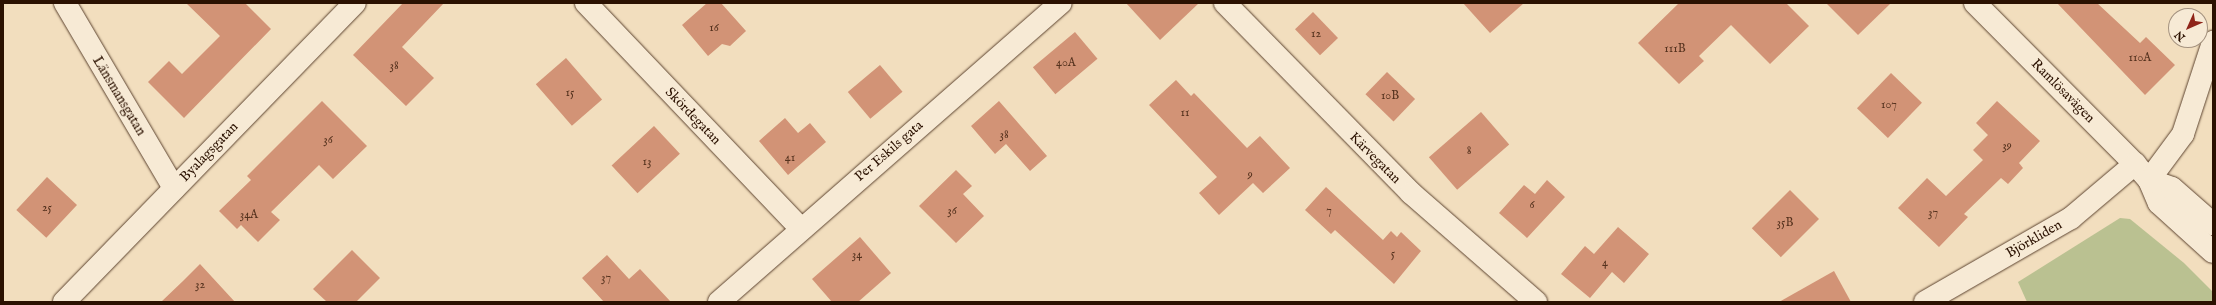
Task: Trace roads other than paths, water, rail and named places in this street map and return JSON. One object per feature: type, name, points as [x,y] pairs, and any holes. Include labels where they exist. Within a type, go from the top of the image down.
[{"type":"street","name":"Länsmansgatan","points":[[65,3],[174,188]]},
{"type":"street","name":"Byalagsgatan","points":[[64,302],[355,3]]},
{"type":"street","name":"Skördegatan","points":[[586,3],[800,228]]},
{"type":"street","name":"Per Eskils gata","points":[[731,298],[800,228],[1060,3]]},
{"type":"street","name":"Kärvegatan","points":[[1225,3],[1411,193],[1536,302]]},
{"type":"street","name":"Ramlösavägen","points":[[1975,3],[2150,180],[2159,203],[2213,252]]},
{"type":"street","points":[[2150,180],[2183,134],[2213,42]]},
{"type":"street","name":"Björkliden","points":[[1925,302],[2071,218],[2135,164]]},
{"type":"street","name":"Ramlösavägen","points":[[2150,180],[2172,188],[2213,224]]}]
